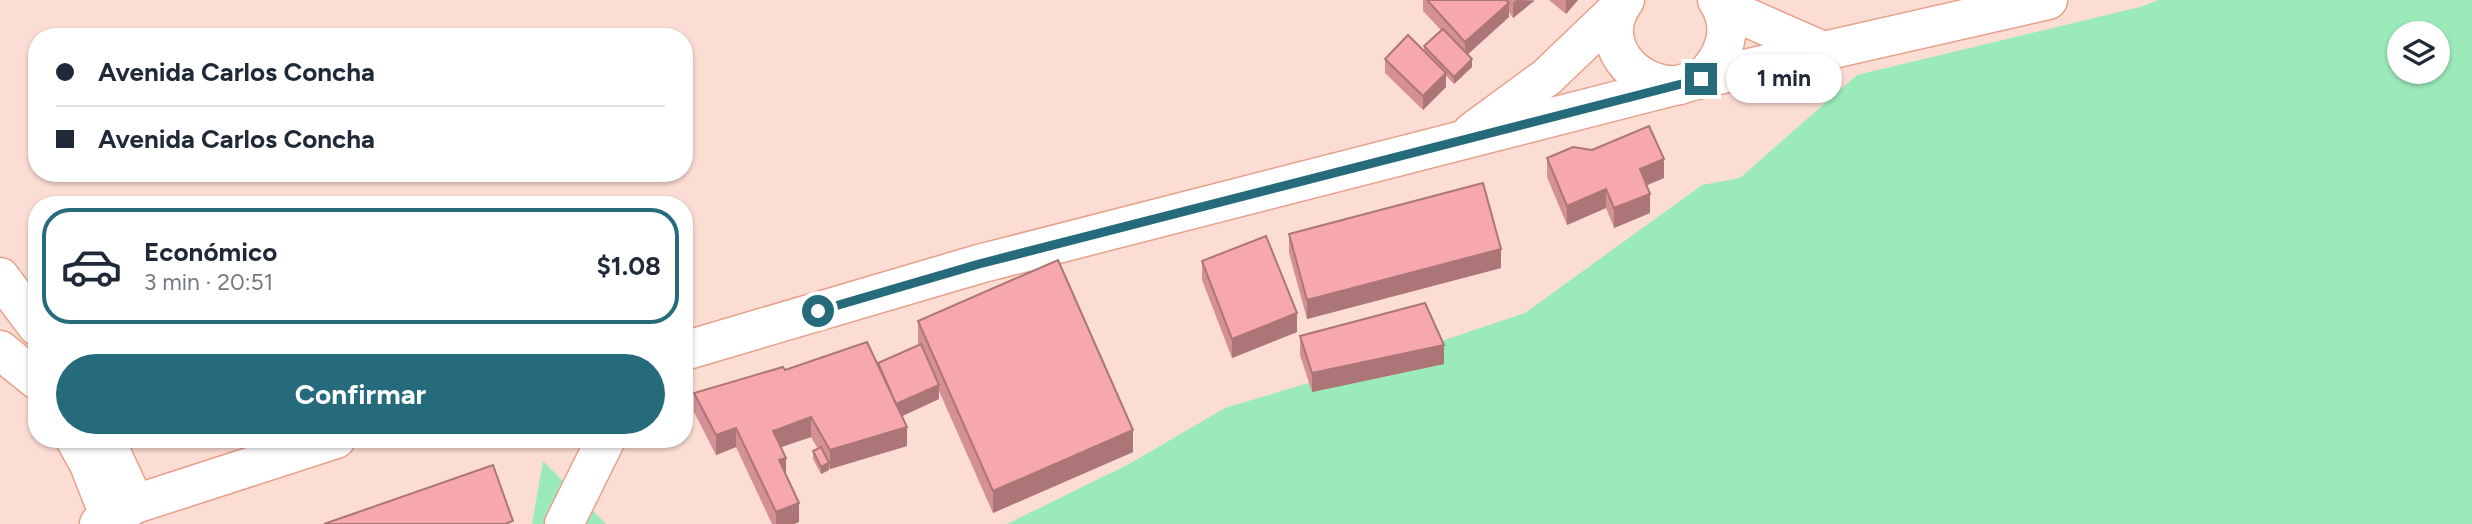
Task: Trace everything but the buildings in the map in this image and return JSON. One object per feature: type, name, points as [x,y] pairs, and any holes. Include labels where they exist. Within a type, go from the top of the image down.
[{"type":"street","points":[[693,348],[979,264],[1693,82],[2048,0]]},
{"type":"street","points":[[1719,3],[1823,51]]},
{"type":"street","points":[[1622,4],[1614,28],[1617,48],[1627,67],[1644,80],[1664,87],[1693,82],[1713,68],[1726,38],[1719,3]]},
{"type":"street","points":[[1457,143],[1547,77],[1622,4]]},
{"type":"street","points":[[0,277],[28,314]]},
{"type":"street","points":[[0,350],[28,373]]},
{"type":"street","points":[[80,448],[115,515]]},
{"type":"street","points":[[106,448],[115,515]]},
{"type":"street","points":[[115,515],[310,448]]},
{"type":"street","points":[[564,524],[602,448]]},
{"type":"green space","points":[[2159,0],[2472,0],[2472,524],[1007,524],[1129,464],[1225,408],[1385,360],[1525,313],[1702,185],[1740,178],[1857,75],[2140,7]]},
{"type":"green space","points":[[543,461],[606,524],[532,524]]},
{"type":"route","points":[[818,311],[979,264],[1701,79]]}]
